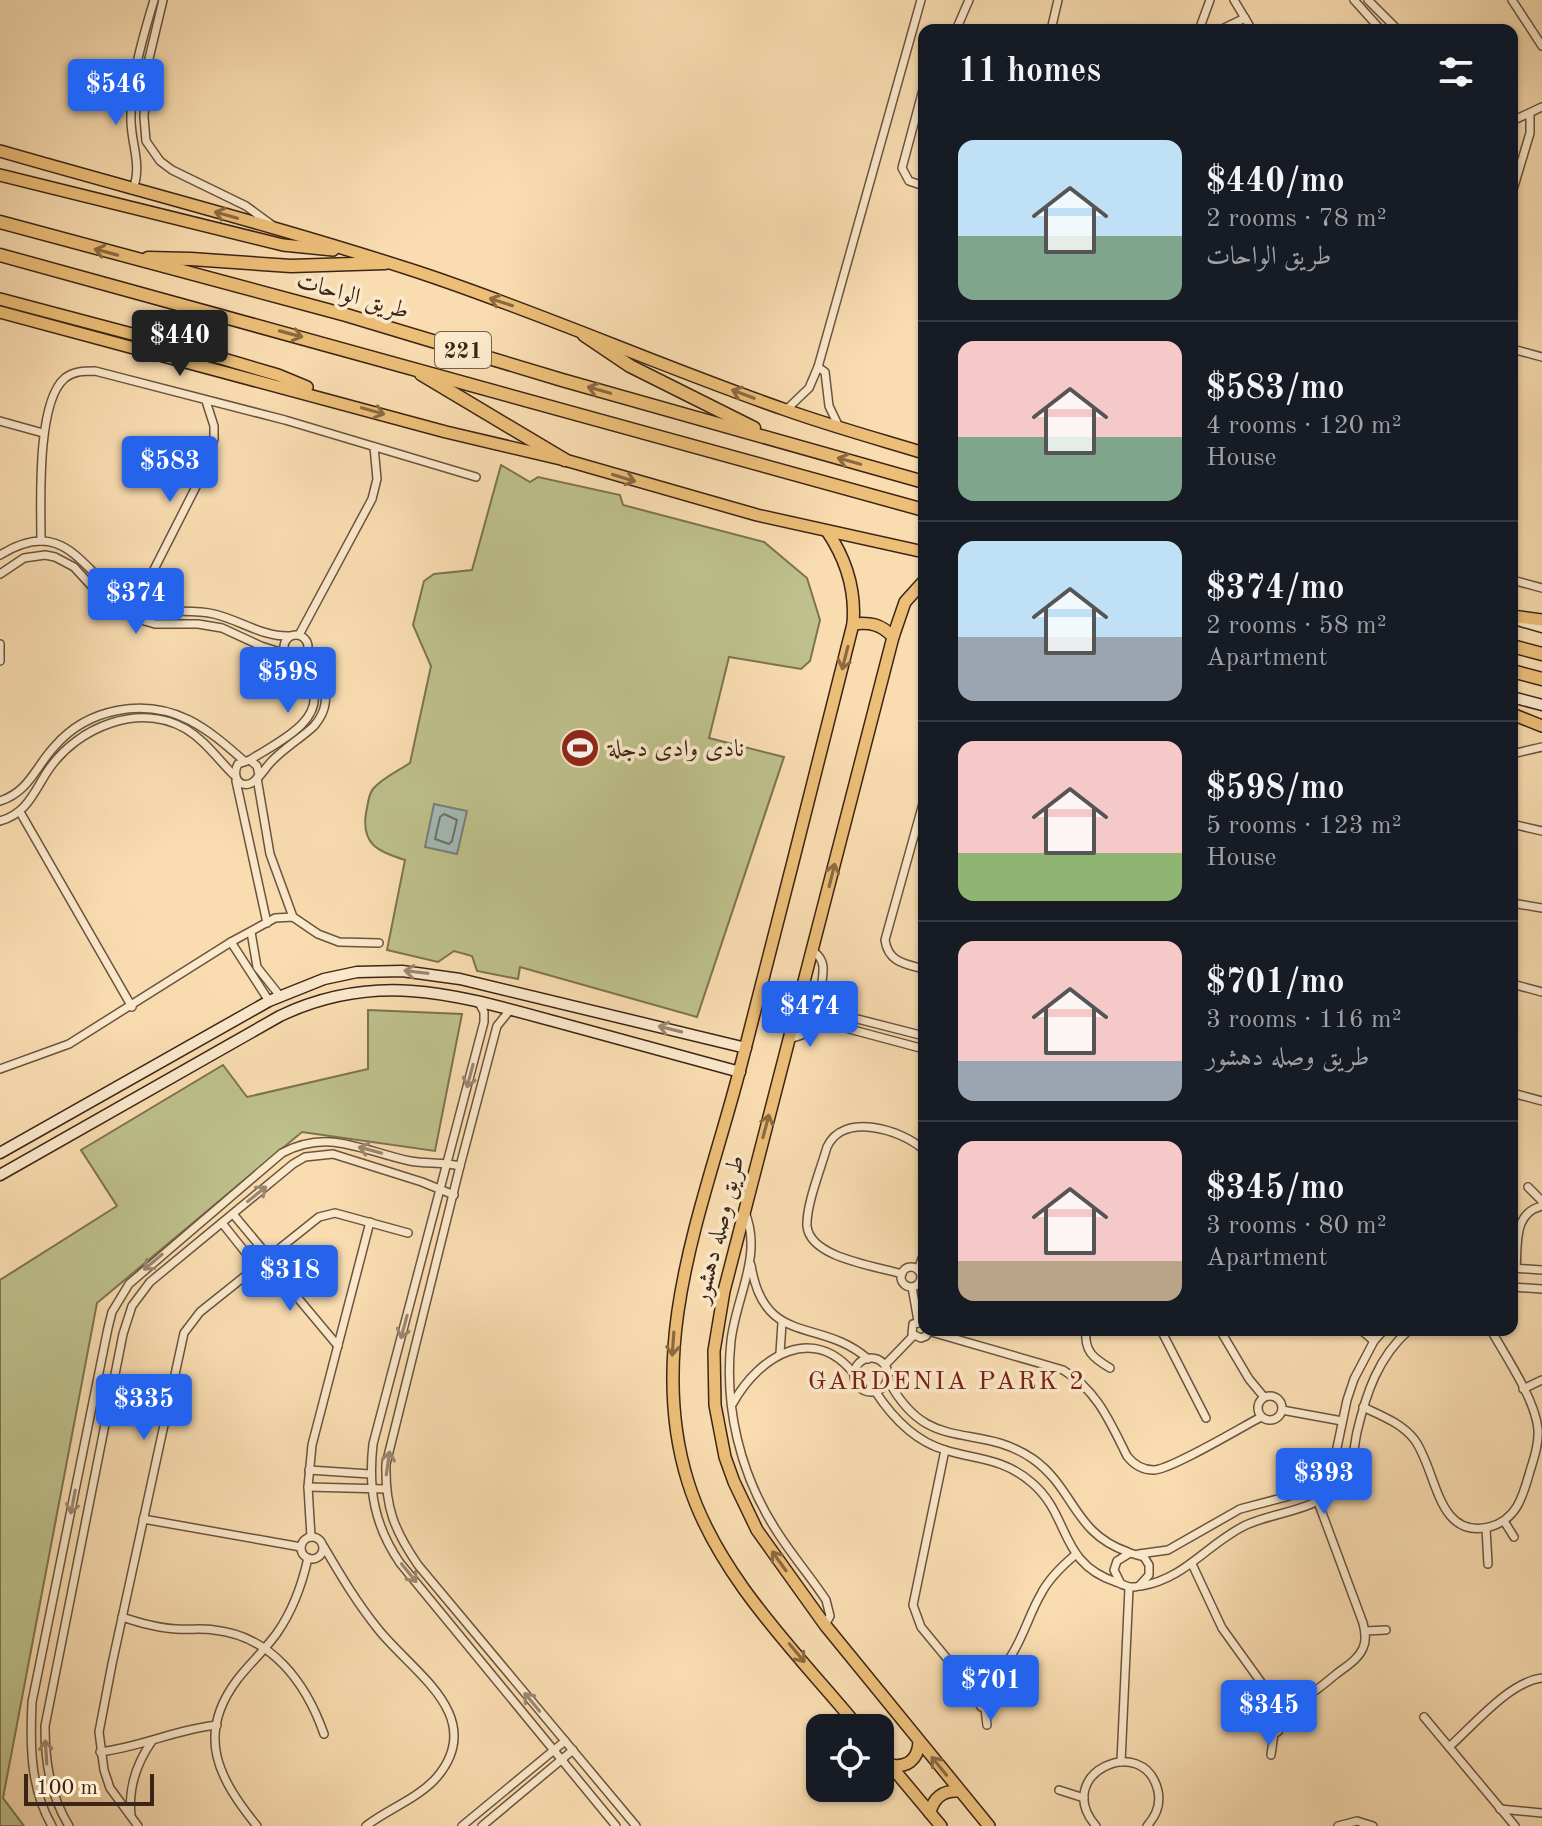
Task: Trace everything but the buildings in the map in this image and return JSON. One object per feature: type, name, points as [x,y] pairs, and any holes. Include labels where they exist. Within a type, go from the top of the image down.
[{"type":"highway","name":"طريق الواحات","points":[[0,222],[346,315],[918,480]]},
{"type":"highway","name":"221","points":[[0,255],[918,508]]},
{"type":"highway","points":[[134,259],[178,258],[310,266],[385,263]]},
{"type":"highway","points":[[584,335],[630,366],[782,442]]},
{"type":"highway","points":[[404,365],[565,460]]},
{"type":"highway","points":[[1518,648],[1542,654]]},
{"type":"highway","points":[[1518,673],[1542,679]]},
{"type":"main road","points":[[0,151],[345,249],[530,311],[584,335],[786,410],[918,451]]},
{"type":"main road","points":[[0,175],[292,246],[345,249]]},
{"type":"main road","points":[[0,299],[278,375],[321,396]]},
{"type":"main road","points":[[0,312],[446,432],[565,460],[705,501],[918,551]]},
{"type":"main road","name":"طريق وصله دهشور","points":[[827,531],[842,555],[851,580],[853,624],[740,1072],[685,1270],[672,1356],[676,1428],[697,1510],[711,1538],[760,1611],[847,1714]]},
{"type":"main road","name":"طريق وصله دهشور","points":[[918,588],[905,602],[893,637],[744,1209],[717,1325],[714,1382],[719,1431],[734,1482],[757,1530],[825,1625],[989,1826]]},
{"type":"main road","points":[[1518,618],[1542,620]]},
{"type":"main road","points":[[853,624],[874,624],[886,629],[893,637]]},
{"type":"main road","points":[[1518,716],[1542,726]]},
{"type":"main road","points":[[894,1765],[911,1762],[918,1753],[919,1742]]},
{"type":"main road","points":[[894,1770],[941,1826]]},
{"type":"main road","points":[[930,1813],[939,1796],[948,1791],[959,1791]]},
{"type":"street","points":[[133,189],[138,165],[131,122],[135,70],[154,0]]},
{"type":"street","points":[[163,0],[147,67],[144,128],[149,149],[172,170],[237,200],[277,229]]},
{"type":"street","points":[[786,410],[802,397],[818,367],[921,0]]},
{"type":"street","points":[[959,24],[969,0]]},
{"type":"street","points":[[1052,24],[1058,0]]},
{"type":"street","points":[[1201,24],[1210,0]]},
{"type":"street","points":[[1234,0],[1248,24]]},
{"type":"street","points":[[1354,0],[1376,24]]},
{"type":"street","points":[[1368,0],[1392,24]]},
{"type":"street","points":[[1512,0],[1542,46]]},
{"type":"street","points":[[1232,24],[1245,18]]},
{"type":"street","points":[[1518,118],[1542,107]]},
{"type":"street","points":[[918,108],[902,168],[909,181],[918,184]]},
{"type":"street","points":[[1518,173],[1530,133],[1530,113]]},
{"type":"street","points":[[1518,351],[1542,357]]},
{"type":"street","points":[[818,367],[825,372],[829,406],[839,427]]},
{"type":"street","points":[[41,541],[43,433],[60,384],[74,373],[95,371],[476,477]]},
{"type":"street","points":[[136,605],[205,469],[214,439],[214,426],[206,401]]},
{"type":"street","points":[[0,421],[43,433]]},
{"type":"street","points":[[286,654],[284,644],[295,636],[372,499],[377,479],[374,447]]},
{"type":"street","points":[[0,555],[19,545],[41,541],[63,546],[82,558],[108,587],[136,605],[164,612],[203,612],[265,634],[295,636],[308,643],[307,651],[325,698],[316,724],[249,784],[239,782],[201,739],[184,728],[146,718],[117,721],[78,739],[56,760],[30,802],[20,812],[0,821]]},
{"type":"street","points":[[0,574],[14,562],[34,556],[55,557],[74,567],[99,597],[134,618],[155,624],[198,624],[222,628],[295,659],[312,683],[312,711],[301,726],[238,764],[235,777],[267,923]]},
{"type":"street","points":[[74,567],[82,558]]},
{"type":"street","points":[[1518,582],[1542,588]]},
{"type":"street","points":[[222,628],[227,618]]},
{"type":"street","points":[[1518,619],[1542,627]]},
{"type":"street","points":[[0,644],[0,661]]},
{"type":"street","points":[[295,659],[307,651]]},
{"type":"street","points":[[1518,699],[1542,705]]},
{"type":"street","points":[[0,801],[23,789],[55,746],[72,731],[105,713],[130,708],[155,709],[191,721],[257,766],[270,854],[293,917]]},
{"type":"street","points":[[72,731],[78,739]]},
{"type":"street","points":[[1518,753],[1542,747]]},
{"type":"street","points":[[20,812],[132,1007]]},
{"type":"street","points":[[918,822],[885,940],[887,951],[894,960],[918,967]]},
{"type":"street","points":[[1518,825],[1542,831]]},
{"type":"street","points":[[1518,904],[1542,908]]},
{"type":"street","points":[[0,1069],[69,1044],[231,942],[284,916],[293,917],[318,934],[339,942],[379,943]]},
{"type":"street","points":[[251,932],[257,967],[280,996],[285,1014]]},
{"type":"street","points":[[231,942],[269,1001],[285,1014]]},
{"type":"street","points":[[813,951],[824,965],[821,997],[830,1012],[918,1034]]},
{"type":"street","points":[[0,1153],[269,1001],[347,973],[402,971],[460,979],[746,1048]]},
{"type":"street","points":[[1518,986],[1542,992]]},
{"type":"street","points":[[0,1175],[285,1014],[339,994],[412,990],[478,1001],[740,1072]]},
{"type":"street","points":[[478,1001],[484,1012],[484,1022],[373,1444],[370,1490],[381,1530],[400,1563],[616,1826]]},
{"type":"street","points":[[510,1010],[497,1026],[460,1166],[386,1464],[385,1489],[394,1525],[418,1565],[636,1826]]},
{"type":"street","points":[[827,1023],[830,1012]]},
{"type":"street","points":[[624,1040],[630,1019]]},
{"type":"street","points":[[789,1038],[799,1038],[816,1026],[827,1023],[918,1047]]},
{"type":"street","points":[[1518,1095],[1542,1101]]},
{"type":"street","points":[[60,1118],[70,1137]]},
{"type":"street","points":[[902,1274],[821,1249],[809,1234],[808,1216],[827,1147],[844,1128],[861,1126],[904,1136],[918,1146]]},
{"type":"street","points":[[52,1826],[33,1769],[30,1742],[32,1702],[108,1328],[119,1297],[141,1272],[282,1153],[295,1147],[309,1142],[337,1141],[408,1160],[460,1166]]},
{"type":"street","points":[[69,1826],[54,1795],[48,1772],[45,1726],[123,1334],[132,1306],[150,1282],[305,1157],[333,1154],[454,1195]]},
{"type":"street","points":[[1518,1236],[1522,1219],[1542,1203],[1528,1187]]},
{"type":"street","points":[[744,1209],[753,1235],[751,1263],[738,1303],[731,1343],[732,1405],[740,1449],[755,1492],[777,1531],[826,1600],[830,1616],[825,1625]]},
{"type":"street","points":[[138,1826],[110,1788],[100,1752],[102,1713],[184,1333],[200,1312],[324,1214],[335,1213],[408,1233]]},
{"type":"street","points":[[233,1214],[338,1346]]},
{"type":"street","points":[[311,1537],[308,1487],[315,1433],[370,1222]]},
{"type":"street","points":[[222,1223],[257,1267]]},
{"type":"street","points":[[751,1263],[759,1292],[782,1323],[837,1339],[868,1359]]},
{"type":"street","points":[[918,1270],[908,1268],[902,1274],[902,1282],[912,1287],[918,1310]]},
{"type":"street","points":[[1518,1268],[1542,1270]]},
{"type":"street","points":[[912,1287],[918,1283]]},
{"type":"street","points":[[1518,1287],[1542,1289]]},
{"type":"street","points":[[780,1353],[782,1323]]},
{"type":"street","points":[[913,1336],[911,1329],[918,1324]]},
{"type":"street","points":[[913,1336],[925,1336]]},
{"type":"street","points":[[885,1365],[913,1336]]},
{"type":"street","points":[[945,1336],[1063,1370],[1075,1377],[1094,1394],[1127,1456],[1141,1468],[1158,1470],[1167,1467],[1261,1417]]},
{"type":"street","points":[[1085,1336],[1092,1358],[1110,1368]]},
{"type":"street","points":[[1164,1336],[1206,1418]]},
{"type":"street","points":[[1224,1336],[1249,1379],[1264,1397],[1277,1398],[1282,1410]]},
{"type":"street","points":[[1368,1336],[1374,1341]]},
{"type":"street","points":[[855,1375],[858,1365],[868,1359],[877,1359],[885,1365],[888,1380],[907,1408],[935,1428],[1004,1444],[1033,1459],[1056,1481],[1091,1531],[1102,1541],[1139,1554],[1168,1550],[1240,1509],[1289,1496],[1316,1484],[1334,1462],[1354,1379],[1379,1336]]},
{"type":"street","points":[[875,1391],[898,1421],[920,1438],[945,1450],[1001,1463],[1032,1483],[1056,1511],[1075,1555],[1095,1574],[1125,1586],[1139,1586],[1166,1580],[1246,1525],[1318,1502],[1331,1493],[1349,1469],[1363,1407],[1383,1360],[1404,1336]]},
{"type":"street","points":[[1363,1407],[1400,1424],[1413,1437],[1431,1469],[1439,1499],[1454,1520],[1466,1527],[1486,1528],[1504,1521],[1521,1502],[1538,1439],[1535,1416],[1494,1336]]},
{"type":"street","points":[[732,1405],[752,1374],[780,1353],[804,1349],[827,1352],[847,1365],[863,1389],[875,1391],[888,1380]]},
{"type":"street","points":[[1523,1389],[1542,1380]]},
{"type":"street","points":[[1264,1397],[1257,1409],[1261,1417],[1275,1419],[1282,1410]]},
{"type":"street","points":[[1282,1410],[1342,1421]]},
{"type":"street","points":[[945,1450],[913,1605],[921,1627],[954,1667],[970,1679],[981,1680],[1000,1672],[1041,1594],[1056,1573],[1075,1555]]},
{"type":"street","points":[[309,1470],[370,1474]]},
{"type":"street","points":[[308,1487],[385,1489]]},
{"type":"street","points":[[1192,1564],[1234,1648],[1263,1685],[1281,1698],[1292,1700],[1312,1694],[1357,1657],[1363,1649],[1365,1631],[1318,1502]]},
{"type":"street","points":[[143,1519],[301,1547]]},
{"type":"street","points":[[1504,1521],[1514,1537]]},
{"type":"street","points":[[1486,1528],[1488,1564]]},
{"type":"street","points":[[324,1547],[319,1557],[308,1558],[301,1547],[311,1537],[318,1538],[324,1547],[346,1585],[380,1632],[437,1690],[445,1702],[453,1726],[451,1751],[435,1779],[366,1826]]},
{"type":"street","points":[[1121,1762],[1125,1586],[1115,1575],[1115,1565],[1120,1557],[1130,1553]]},
{"type":"street","points":[[1139,1554],[1147,1561],[1149,1570],[1147,1580],[1139,1586]]},
{"type":"street","points":[[257,1826],[233,1797],[223,1778],[217,1757],[217,1725],[230,1690],[291,1610],[308,1558]]},
{"type":"street","points":[[122,1617],[160,1627],[224,1631],[265,1648],[303,1686],[324,1734]]},
{"type":"street","points":[[1365,1631],[1386,1630]]},
{"type":"street","points":[[1449,1747],[1515,1688],[1542,1678]]},
{"type":"street","points":[[981,1680],[983,1696],[979,1703],[985,1709],[987,1725]]},
{"type":"street","points":[[1271,1755],[1274,1733],[1280,1730],[1277,1722],[1281,1698]]},
{"type":"street","points":[[1424,1717],[1515,1826]]},
{"type":"street","points":[[100,1752],[152,1741],[180,1731],[217,1725]]},
{"type":"street","points":[[131,1818],[132,1783],[152,1741]]},
{"type":"street","points":[[462,1826],[565,1741]]},
{"type":"street","points":[[482,1826],[573,1750]]},
{"type":"street","points":[[1096,1826],[1088,1816],[1085,1788],[1096,1772],[1112,1763],[1121,1762],[1141,1767],[1155,1781],[1158,1807],[1147,1826]]},
{"type":"street","points":[[1059,1790],[1084,1798]]},
{"type":"street","points":[[1500,1809],[1542,1813]]},
{"type":"street","points":[[1338,1826],[1357,1821],[1373,1826]]},
{"type":"green space","name":"نادى وادى دجلة","points":[[501,465],[530,482],[538,477],[620,495],[623,505],[764,542],[807,578],[820,620],[810,661],[801,669],[729,657],[709,738],[784,757],[697,1017],[520,967],[518,979],[477,971],[472,956],[454,951],[438,962],[387,950],[405,860],[387,854],[369,840],[365,824],[368,800],[377,785],[410,763],[431,666],[413,625],[424,581],[434,574],[472,570]]},
{"type":"green space","points":[[368,1010],[462,1014],[435,1151],[302,1132],[97,1303],[3,1798],[24,1826],[0,1826],[0,1280],[117,1206],[81,1150],[223,1065],[247,1097],[368,1069]]},
{"type":"water","points":[[434,804],[467,811],[457,854],[425,847]]},
{"type":"place","name":"نادى وادى دجلة","points":[[580,748]]},
{"type":"district","name":"GARDENIA PARK 2","points":[[947,1380]]}]
